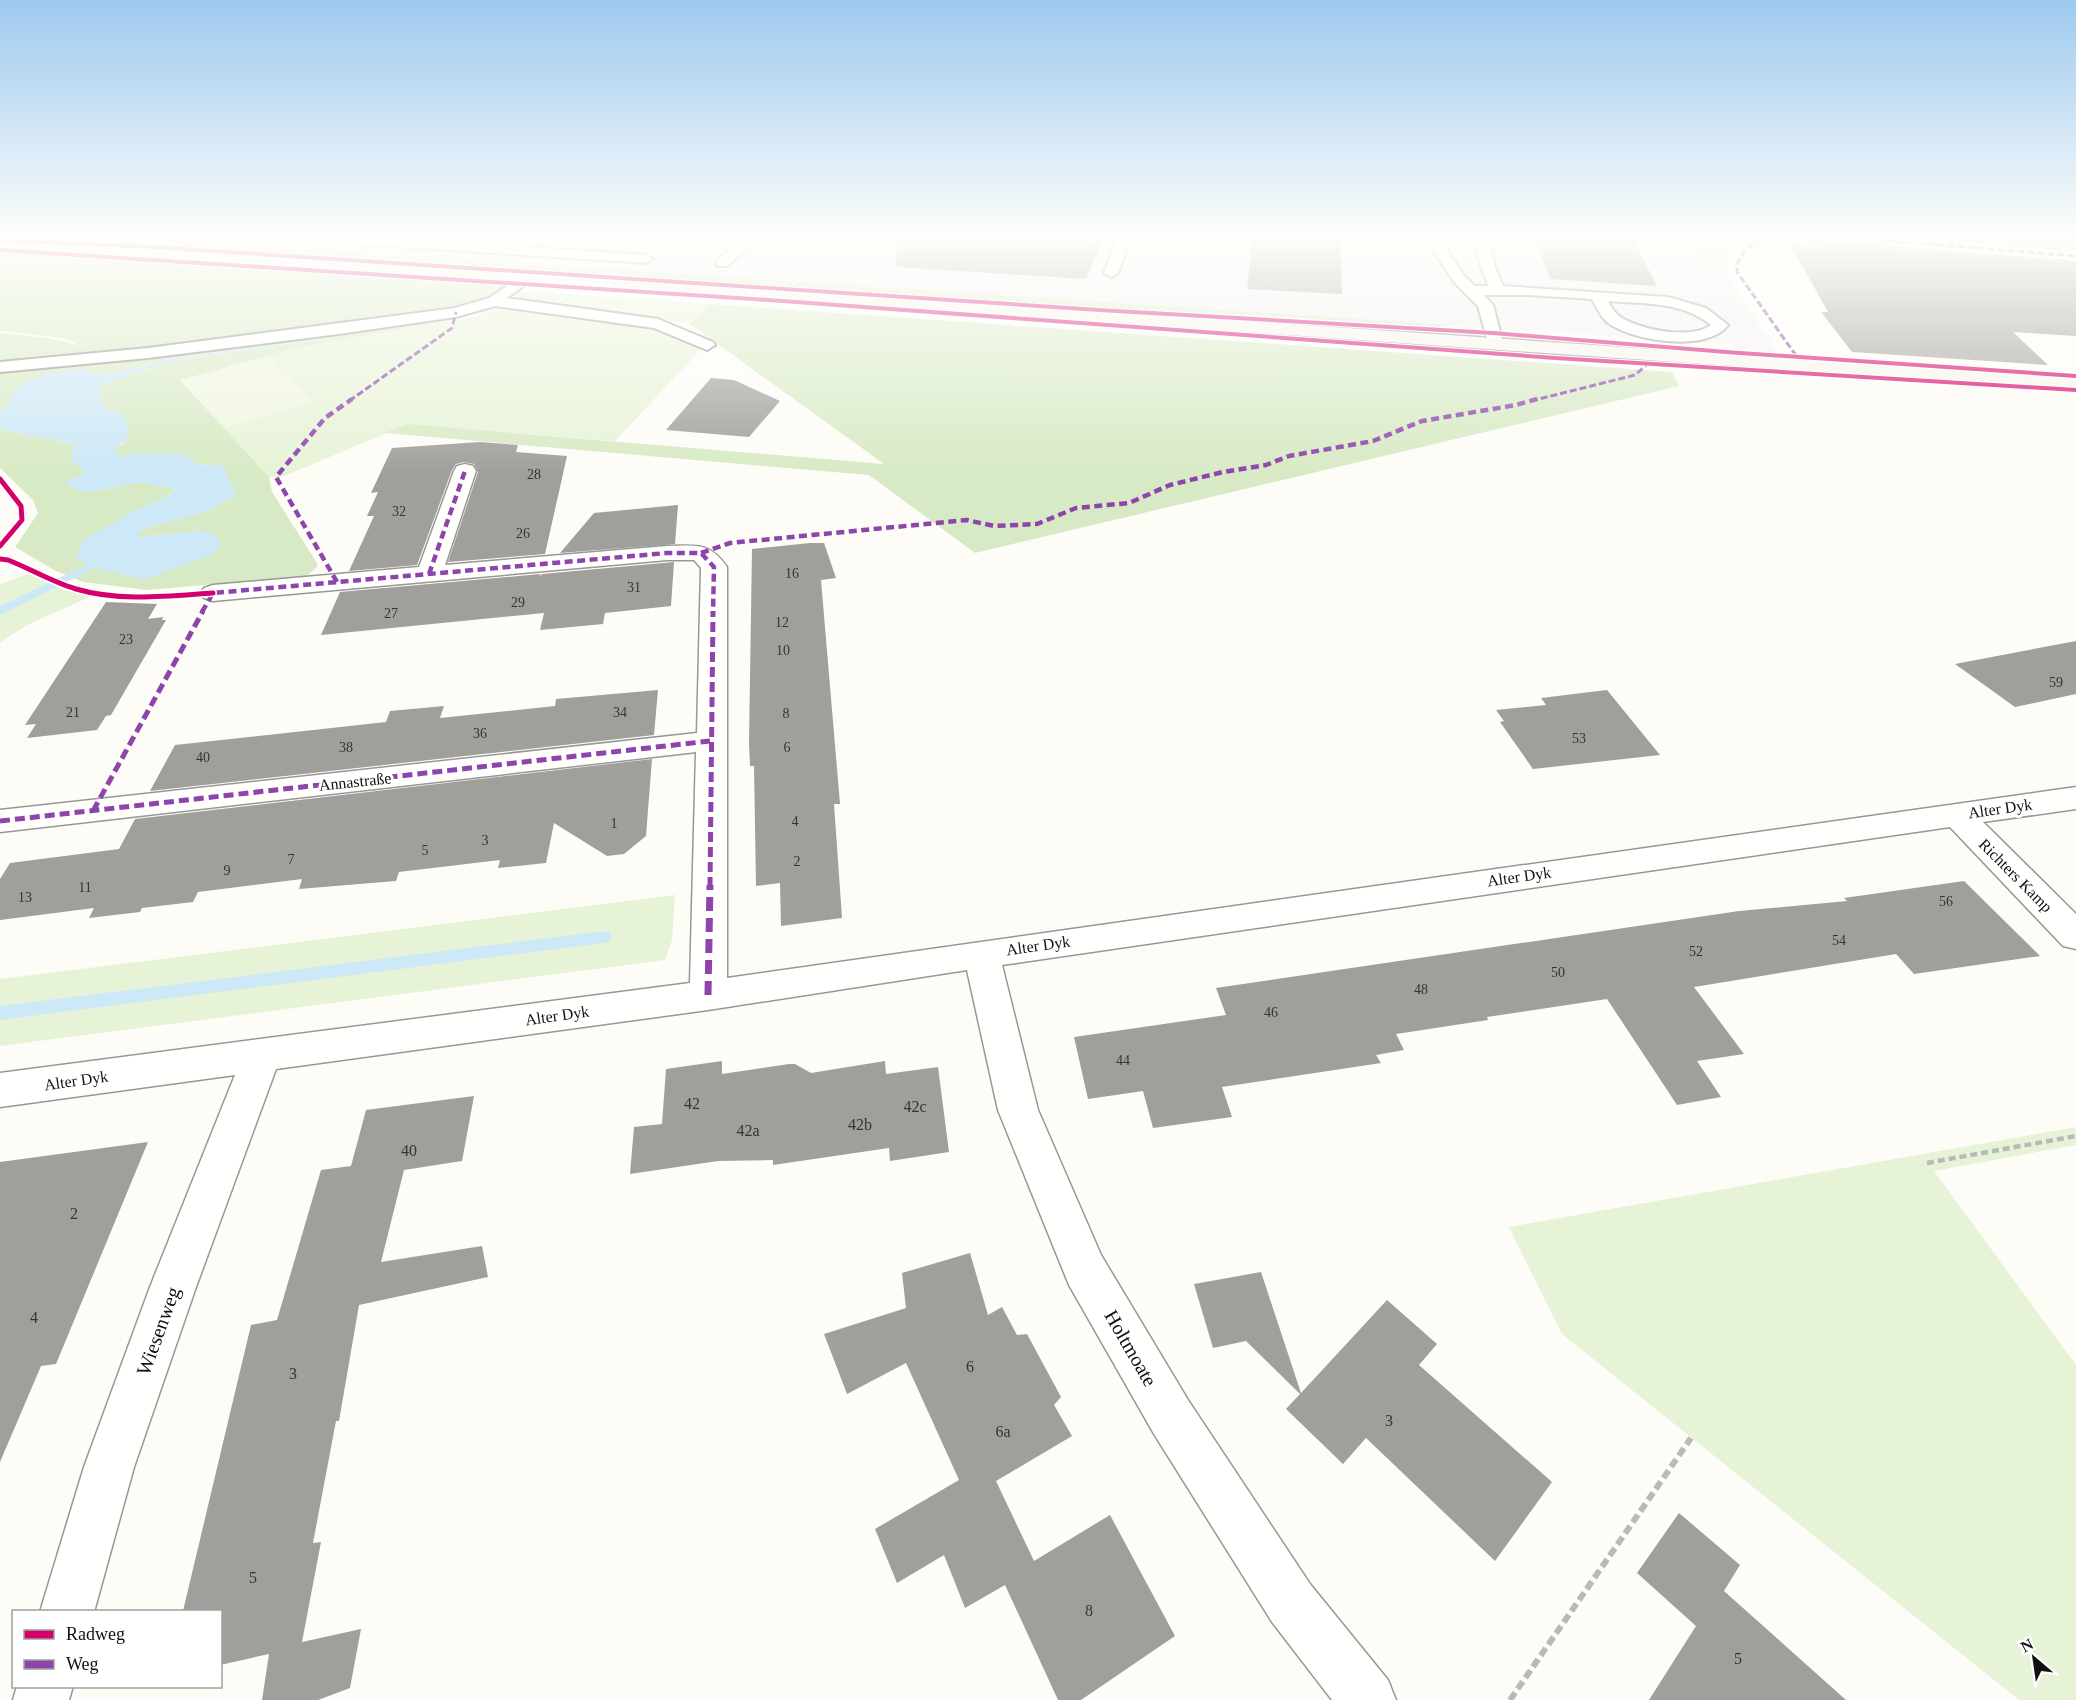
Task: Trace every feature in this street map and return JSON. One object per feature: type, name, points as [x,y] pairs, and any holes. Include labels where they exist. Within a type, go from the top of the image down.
[{"type":"main road","points":[[1098,315],[2076,384]]},
{"type":"street","points":[[429,574],[465,471]]},
{"type":"street","points":[[213,593],[667,553],[701,553],[714,567],[708,995]]},
{"type":"street","name":"Annastraße","points":[[0,820],[710,741]]},
{"type":"street","name":"Alter Dyk","points":[[0,1090],[708,995],[2076,798]]},
{"type":"street","name":"Richters Kamp","points":[[1956,814],[2076,936]]},
{"type":"street","name":"Holtmoate","points":[[981,954],[1018,1110],[1085,1270],[1171,1417],[1292,1603],[1368,1700]]},
{"type":"street","name":"Wiesenweg","points":[[67,1610],[109,1467],[173,1287],[262,1055]]},
{"type":"lane","points":[[0,367],[148,353],[433,315]]},
{"type":"lane","points":[[596,315],[658,324],[707,345]]},
{"type":"lane","points":[[1488,315],[1495,342]]},
{"type":"lane","points":[[1609,315],[1648,333],[1698,336],[1714,332],[1720,325],[1710,315]]},
{"type":"path","points":[[1928,1163],[2076,1136]]},
{"type":"path","points":[[1510,1700],[1691,1438]]},
{"type":"shaded area","points":[[1300,315],[1753,315],[1777,353],[1733,349],[1731,344]]},
{"type":"green space","points":[[0,315],[403,315],[73,358],[0,363],[0,333],[49,338],[81,346],[63,338],[0,331]]},
{"type":"green space","points":[[573,315],[652,326],[702,348],[615,441],[408,424],[282,477],[269,477],[180,380],[293,349],[443,321],[478,317]]},
{"type":"green space","points":[[623,315],[698,315],[690,324]]},
{"type":"green space","points":[[698,315],[870,315],[1672,372],[1679,386],[975,553],[869,475],[385,433],[408,424],[884,464],[690,324]]},
{"type":"green space","points":[[1255,315],[1305,315],[1451,325],[1439,327]]},
{"type":"green space","points":[[444,318],[443,320],[173,358],[111,374],[88,372],[13,393],[7,408],[0,412],[0,372],[7,369]]},
{"type":"green space","points":[[443,321],[293,349],[180,380],[269,477],[272,492],[317,563],[318,566],[307,576],[147,590],[83,582],[54,570],[15,547],[38,513],[33,500],[0,468],[0,429],[76,444],[87,473],[66,482],[74,488],[93,491],[143,482],[175,489],[168,496],[132,512],[77,558],[90,566],[200,531],[137,536],[137,533],[151,526],[208,511],[236,496],[223,466],[197,464],[187,456],[132,454],[122,458],[112,449],[123,443],[105,410],[98,391],[104,384],[175,360]]},
{"type":"green space","points":[[266,357],[314,402],[224,428],[180,380]]},
{"type":"green space","points":[[28,574],[64,590],[92,596],[27,625],[0,643],[0,584]]},
{"type":"green space","points":[[675,895],[672,940],[665,960],[0,1046],[0,979]]},
{"type":"green space","points":[[2076,1127],[2076,1145],[1934,1171],[2076,1365],[2076,1700],[2019,1700],[1562,1334],[1509,1227]]},
{"type":"water","points":[[443,320],[175,360],[104,384],[98,391],[105,410],[124,414],[129,437],[113,449],[122,457],[132,454],[176,453],[187,456],[197,464],[223,466],[236,496],[208,511],[151,526],[137,533],[138,536],[143,537],[200,531],[215,534],[222,545],[215,553],[144,580],[90,566],[76,559],[84,540],[132,512],[168,496],[175,489],[141,482],[81,492],[65,482],[87,473],[72,461],[72,450],[75,444],[0,429],[0,412],[6,407],[13,393],[23,384],[40,376],[86,369],[88,372],[102,375],[111,374],[173,358]]},
{"type":"building","points":[[1824,315],[2076,315],[2076,336],[2013,332],[2048,365],[1852,352]]},
{"type":"building","points":[[711,378],[734,380],[780,401],[749,437],[666,430]]},
{"type":"building","points":[[480,442],[518,445],[516,452],[567,456],[545,554],[448,562],[478,472],[474,464],[464,462],[456,464],[452,470],[417,565],[349,571],[374,516],[367,516],[378,492],[371,493],[392,448]]},
{"type":"building","points":[[678,505],[675,544],[560,553],[594,513]]},
{"type":"building","points":[[824,543],[836,578],[821,580],[840,804],[834,804],[842,918],[781,926],[780,883],[756,886],[754,766],[750,766],[749,743],[752,549]]},
{"type":"building","points":[[674,562],[671,606],[605,613],[603,624],[540,630],[544,613],[321,635],[340,592],[540,574],[540,576]]},
{"type":"building","points":[[106,602],[157,604],[148,619],[163,617],[162,620],[166,620],[111,715],[106,716],[97,730],[27,738],[36,724],[25,725]]},
{"type":"building","points":[[2076,641],[2076,694],[2015,707],[1955,664]]},
{"type":"building","points":[[658,690],[654,735],[150,791],[175,745],[386,722],[390,711],[444,706],[440,718],[555,706],[556,699]]},
{"type":"building","points":[[1607,690],[1660,755],[1533,769],[1500,722],[1504,721],[1496,710],[1546,705],[1541,698]]},
{"type":"building","points":[[652,759],[646,836],[624,854],[607,856],[554,823],[546,863],[498,868],[500,860],[399,872],[396,881],[299,889],[302,879],[198,892],[193,902],[142,908],[140,912],[89,918],[94,908],[0,920],[0,879],[10,863],[119,849],[135,819]]},
{"type":"building","points":[[1964,881],[2040,956],[1914,974],[1896,954],[1694,987],[1744,1054],[1697,1061],[1721,1097],[1677,1105],[1607,999],[1487,1017],[1488,1020],[1396,1034],[1404,1050],[1376,1055],[1381,1063],[1222,1087],[1232,1117],[1153,1128],[1143,1091],[1088,1099],[1074,1037],[1226,1015],[1216,988],[1739,911],[1847,901],[1844,898]]},
{"type":"building","points":[[722,1061],[722,1074],[789,1064],[795,1064],[811,1073],[885,1061],[886,1074],[938,1067],[949,1152],[890,1161],[889,1148],[773,1165],[773,1160],[718,1161],[630,1174],[634,1127],[662,1124],[666,1069]]},
{"type":"building","points":[[474,1096],[462,1161],[404,1170],[381,1262],[482,1246],[488,1277],[359,1305],[339,1421],[336,1421],[313,1543],[321,1542],[302,1642],[361,1629],[350,1688],[318,1700],[262,1700],[269,1654],[222,1665],[222,1610],[183,1610],[251,1325],[277,1320],[321,1170],[351,1166],[366,1110]]},
{"type":"building","points":[[148,1142],[56,1364],[41,1366],[0,1462],[0,1162]]},
{"type":"building","points":[[970,1253],[988,1315],[1002,1307],[1017,1335],[1027,1334],[1061,1397],[1054,1405],[1072,1436],[996,1481],[1034,1561],[1110,1515],[1175,1636],[1081,1700],[1058,1700],[1005,1585],[965,1608],[944,1555],[897,1583],[875,1529],[959,1480],[906,1363],[847,1394],[824,1334],[906,1308],[902,1273]]},
{"type":"building","points":[[1261,1272],[1301,1393],[1387,1300],[1437,1344],[1419,1365],[1552,1482],[1495,1561],[1366,1438],[1343,1464],[1286,1409],[1300,1394],[1246,1341],[1213,1348],[1194,1284]]},
{"type":"building","points":[[1679,1513],[1740,1565],[1724,1591],[1846,1700],[1649,1700],[1696,1626],[1637,1573]]},
{"type":"waterway","points":[[0,611],[89,567]]},
{"type":"waterway","points":[[0,1013],[604,937]]},
{"type":"marked path","points":[[337,582],[276,477],[325,418],[452,328],[455,315]]},
{"type":"marked path","points":[[1768,315],[1797,357]]},
{"type":"marked path","points":[[701,553],[730,543],[967,520],[994,526],[1037,524],[1076,508],[1129,503],[1170,485],[1223,472],[1266,465],[1289,456],[1373,441],[1422,421],[1516,405],[1573,389],[1605,383],[1635,375],[1649,363]]},
{"type":"marked path","points":[[429,574],[465,471]]},
{"type":"marked path","points":[[93,811],[213,593],[667,553],[701,553],[714,567],[708,995]]},
{"type":"marked path","points":[[0,821],[710,741]]},
{"type":"cycle path","points":[[977,315],[1555,358],[2076,390]]},
{"type":"cycle path","points":[[1190,315],[1493,333],[1726,352],[2076,376]]},
{"type":"cycle path","points":[[0,479],[21,506],[22,520],[0,546]]},
{"type":"cycle path","points":[[0,559],[8,560],[68,586],[110,596],[145,597],[213,593]]}]
